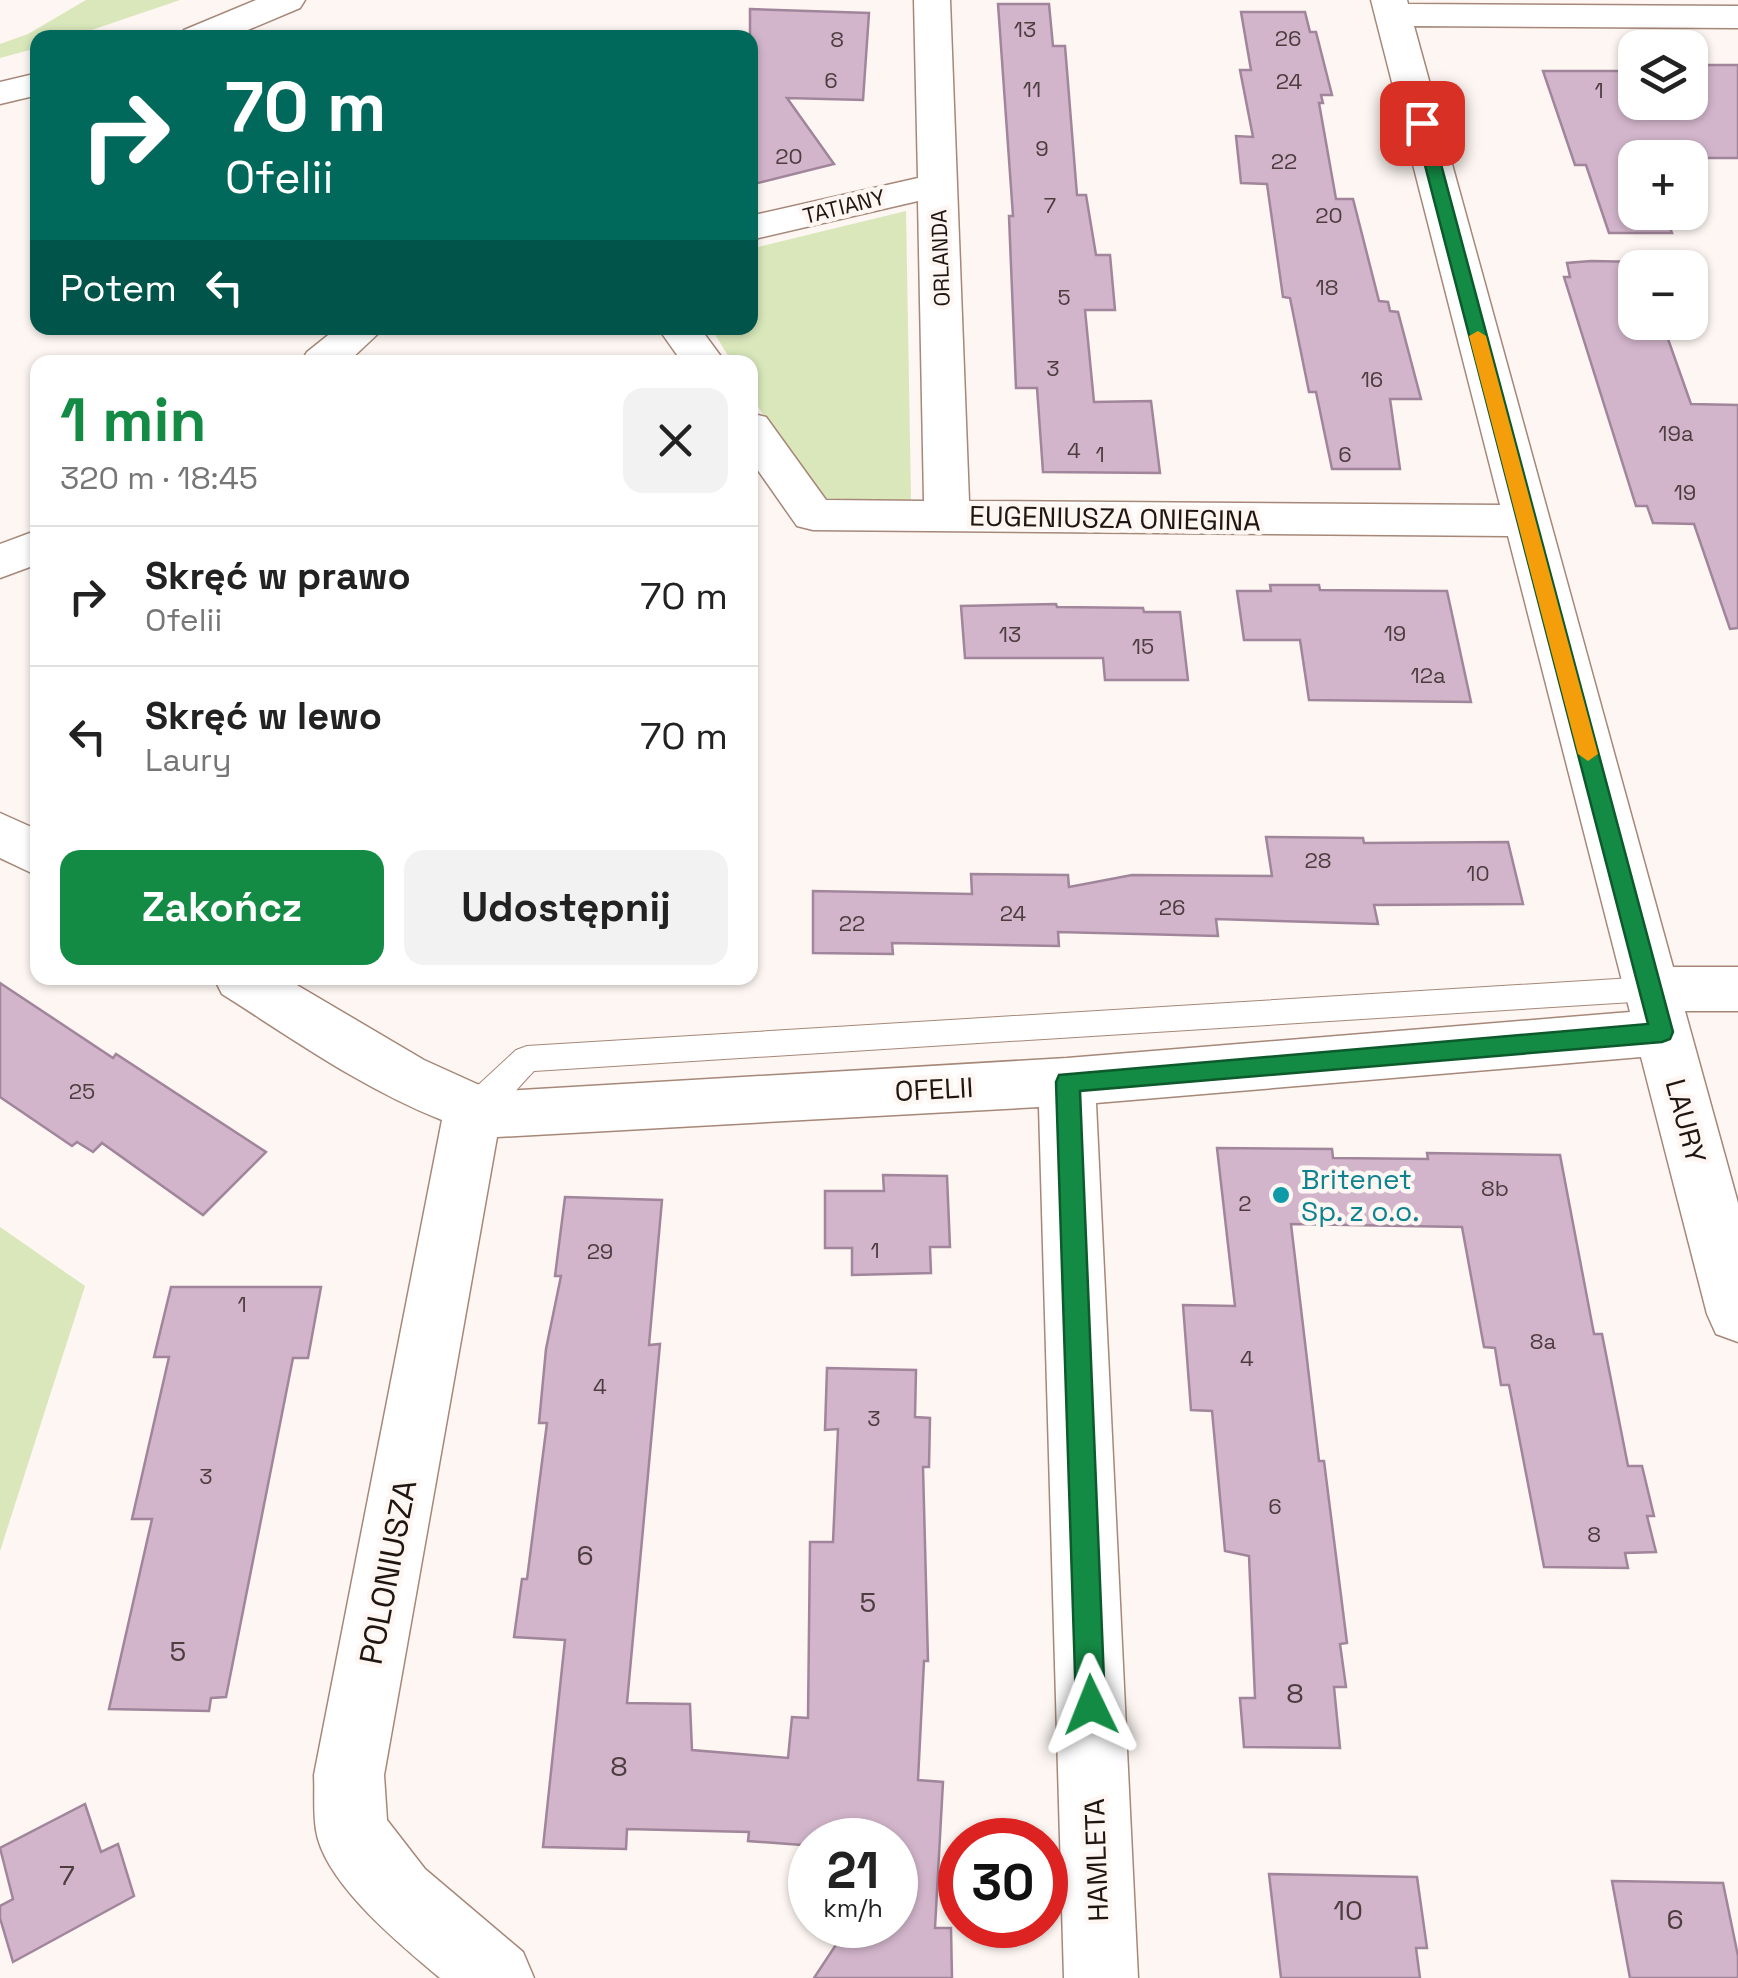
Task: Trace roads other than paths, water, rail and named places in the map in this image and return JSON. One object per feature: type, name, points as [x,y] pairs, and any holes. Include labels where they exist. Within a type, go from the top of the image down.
[{"type":"street","points":[[215,30],[287,0]]},
{"type":"street","name":"ORLANDA","points":[[932,0],[946,516]]},
{"type":"street","points":[[1392,7],[1738,17]]},
{"type":"street","name":"LAURY","points":[[1392,7],[1738,1314]]},
{"type":"street","points":[[0,93],[30,86]]},
{"type":"street","name":"TATIANY","points":[[758,226],[938,186]]},
{"type":"street","points":[[330,355],[352,335]]},
{"type":"street","name":"EUGENIUSZA ONIEGINA","points":[[758,438],[813,516],[1526,522]]},
{"type":"street","points":[[0,562],[30,549]]},
{"type":"street","points":[[0,833],[30,851]]},
{"type":"street","name":"OFELII","points":[[253,985],[438,1095],[473,1109],[505,1115],[1068,1082],[1656,1010],[1738,989]]},
{"type":"street","name":"HAMLETA","points":[[1068,1082],[1101,1978]]},
{"type":"street","name":"POLONIUSZA","points":[[473,1109],[349,1775],[352,1833],[399,1895],[497,1978]]},
{"type":"lane","points":[[473,1109],[526,1059],[1656,1010]]},
{"type":"place","name":"Britenet Sp. z o.o.","points":[[1281,1195]]}]
